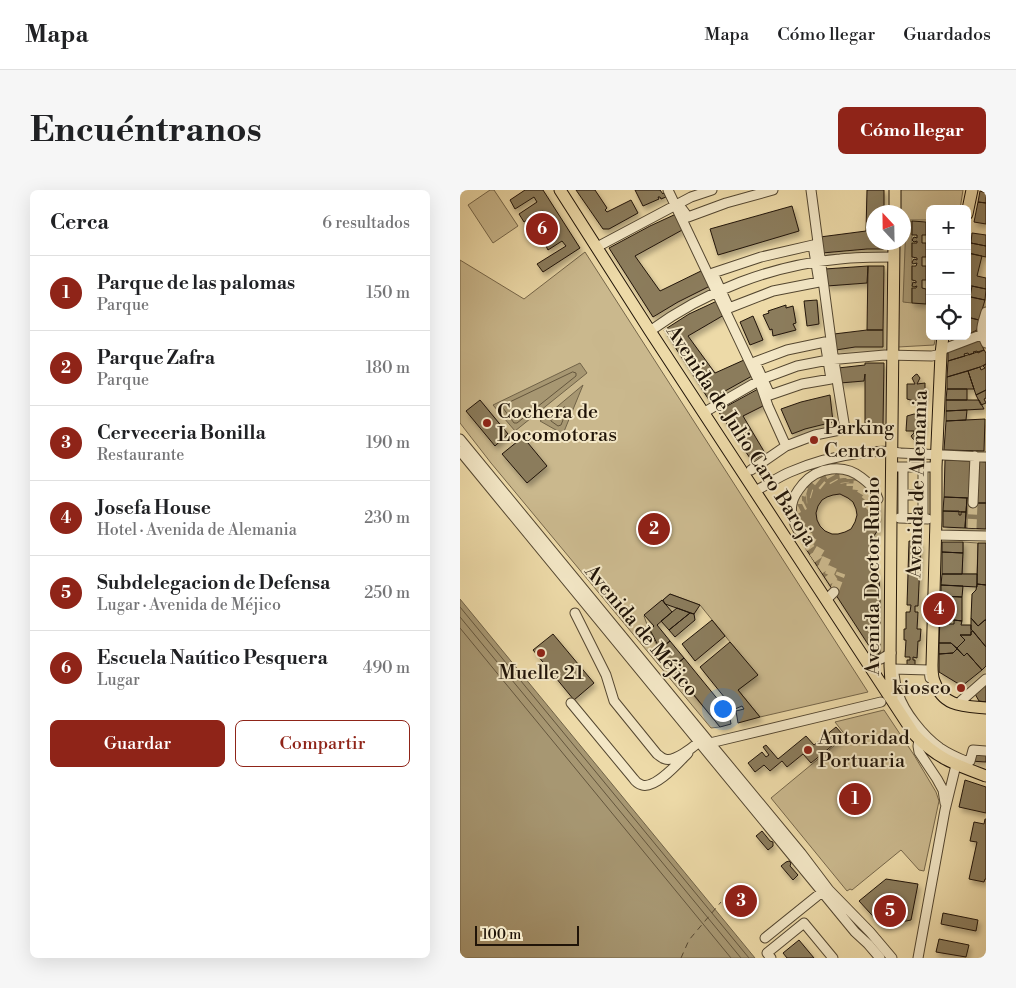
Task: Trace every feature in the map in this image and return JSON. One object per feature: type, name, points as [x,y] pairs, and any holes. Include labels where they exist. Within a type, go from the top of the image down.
[{"type":"main road","name":"Avenida de Julio Caro Baroja","points":[[560,190],[703,413],[755,491],[830,596],[886,702],[919,740],[935,754],[956,765],[986,776]]},
{"type":"main road","points":[[895,190],[895,205]]},
{"type":"main road","points":[[969,205],[972,190]]},
{"type":"main road","name":"Avenida Doctor Rubio","points":[[886,702],[891,653],[892,521],[897,467],[892,451],[894,250]]},
{"type":"main road","name":"Avenida de Alemania","points":[[943,340],[936,455],[932,665],[934,681],[943,697],[954,704],[986,710]]},
{"type":"street","points":[[668,190],[688,217],[726,203],[773,190]]},
{"type":"street","points":[[597,247],[678,204],[692,194],[712,190]]},
{"type":"street","points":[[811,190],[831,360],[845,429]]},
{"type":"street","points":[[678,204],[760,379],[786,446]]},
{"type":"street","points":[[813,245],[818,262],[818,282],[773,291],[730,308],[719,290],[713,273],[761,257],[813,245]]},
{"type":"street","points":[[650,331],[685,308],[719,290],[752,278],[785,268],[818,262],[894,256]]},
{"type":"street","points":[[703,413],[760,379],[797,366],[831,360],[893,355],[932,356],[985,337],[981,329],[986,312]]},
{"type":"street","points":[[825,342],[831,360],[831,379],[802,384],[770,395],[760,379],[756,362],[787,350],[825,342]]},
{"type":"street","points":[[750,470],[786,446],[815,435],[845,429],[892,430]]},
{"type":"street","name":"Avenida de Méjico","points":[[460,439],[822,892],[855,932],[880,958]]},
{"type":"street","points":[[755,491],[778,473],[789,472],[824,459],[860,449],[986,457]]},
{"type":"street","name":"Avenida de Méjico","points":[[460,451],[705,744],[801,853],[829,890],[870,932],[892,958]]},
{"type":"street","points":[[973,503],[975,456]]},
{"type":"street","points":[[936,467],[897,467],[903,496],[892,521],[936,519]]},
{"type":"street","points":[[923,467],[923,519]]},
{"type":"street","points":[[798,530],[791,512],[792,500],[805,482],[811,476],[818,473],[835,469],[851,470],[875,489],[878,499]]},
{"type":"street","points":[[903,496],[923,495]]},
{"type":"street","points":[[935,535],[972,532],[986,536]]},
{"type":"street","points":[[575,613],[606,675],[614,701],[661,757],[669,759],[705,744],[886,702]]},
{"type":"street","points":[[867,663],[881,659],[891,653]]},
{"type":"street","points":[[986,710],[950,707],[936,693],[931,683],[929,670],[893,670],[897,691],[903,706],[939,748],[968,762],[973,750],[986,751]]},
{"type":"street","points":[[961,701],[986,679]]},
{"type":"street","points":[[571,703],[632,778],[641,785],[648,785],[657,781],[680,762],[691,749]]},
{"type":"street","points":[[919,740],[919,752],[943,790],[945,810]]},
{"type":"street","points":[[917,958],[945,810],[956,765]]},
{"type":"street","points":[[765,938],[822,892]]},
{"type":"street","points":[[771,958],[767,953],[804,923],[833,958]]},
{"type":"shaded area","points":[[490,190],[494,190],[518,226],[493,243],[468,205]]},
{"type":"shaded area","points":[[900,190],[963,190],[961,205],[926,205],[926,220],[911,220],[911,205],[900,205]]},
{"type":"shaded area","points":[[899,250],[906,250],[905,302],[926,304],[926,340],[935,340],[934,345],[898,347]]},
{"type":"shaded area","points":[[585,252],[868,692],[760,717],[738,690],[757,675],[700,605],[670,594],[644,616],[650,632],[667,661],[720,727],[711,728],[460,423],[460,260],[524,299]]},
{"type":"shaded area","points":[[963,542],[978,543],[977,574],[962,574]]},
{"type":"shaded area","points":[[884,710],[914,755],[936,792],[939,801],[924,871],[919,870],[901,850],[852,890],[847,891],[771,798],[846,736],[835,722]]},
{"type":"water","points":[[912,221],[912,303],[903,302],[905,250],[911,250]]},
{"type":"water","points":[[580,363],[587,373],[515,431],[493,405]]},
{"type":"water","points":[[583,385],[563,434],[540,421]]},
{"type":"water","points":[[460,599],[755,958],[460,958]]},
{"type":"building","points":[[525,190],[543,190],[580,248],[543,272],[537,264],[566,246],[562,241],[548,250],[543,240],[557,232],[553,226],[540,235],[533,227],[547,218],[543,211],[524,222],[519,214],[537,202],[534,197],[515,209],[510,200]]},
{"type":"building","points":[[576,190],[595,190],[607,208],[605,210],[607,212],[631,200],[638,213],[609,229],[603,229]]},
{"type":"building","points":[[635,190],[660,190],[666,197],[661,199],[658,197],[659,199],[643,206]]},
{"type":"building","points":[[867,190],[884,190],[884,205],[867,205]]},
{"type":"building","points":[[980,191],[986,193],[986,203],[978,202]]},
{"type":"building","points":[[978,202],[986,203],[986,224],[974,222]]},
{"type":"building","points":[[792,206],[799,231],[718,255],[710,229]]},
{"type":"building","points":[[676,214],[684,229],[635,256],[660,291],[703,270],[710,286],[653,317],[609,248]]},
{"type":"building","points":[[912,221],[926,222],[926,235],[922,235],[922,243],[926,243],[926,257],[922,257],[922,266],[926,266],[926,280],[922,280],[922,288],[926,289],[926,304],[912,303],[912,288],[917,286],[912,286],[913,282],[916,283],[916,281],[912,280],[912,266],[916,266],[917,263],[913,264],[912,262],[914,259],[917,260],[917,258],[912,257],[912,243],[917,243],[917,241],[914,242],[912,240],[914,237],[917,238],[917,235],[912,235]]},
{"type":"building","points":[[866,231],[866,249],[822,253],[820,237]]},
{"type":"building","points":[[972,233],[986,235],[986,246],[971,243]]},
{"type":"building","points":[[971,243],[986,246],[986,257],[971,254]]},
{"type":"building","points":[[971,254],[982,256],[977,276],[986,278],[986,289],[971,286]]},
{"type":"building","points":[[868,266],[884,266],[883,330],[867,330]]},
{"type":"building","points":[[868,266],[867,283],[827,286],[825,269]]},
{"type":"building","points":[[972,286],[986,289],[985,300],[971,297]]},
{"type":"building","points":[[971,297],[985,300],[979,320],[971,318]]},
{"type":"building","points":[[817,300],[819,324],[807,326],[804,301]]},
{"type":"building","points":[[717,301],[724,315],[688,336],[715,373],[744,360],[752,376],[709,400],[664,330],[689,314]]},
{"type":"building","points":[[786,305],[786,308],[793,306],[796,323],[793,324],[796,330],[773,336],[772,329],[770,330],[763,315],[769,313],[768,311]]},
{"type":"building","points":[[753,316],[763,340],[750,345],[740,322]]},
{"type":"building","points":[[971,318],[979,320],[977,330],[971,333]]},
{"type":"building","points":[[883,330],[883,347],[855,347],[836,350],[834,334]]},
{"type":"building","points":[[977,340],[980,341],[984,350],[978,353],[977,351],[973,352],[969,355],[968,353],[964,354],[965,356],[948,361],[948,352]]},
{"type":"building","points":[[984,350],[986,353],[986,364],[947,377],[948,361]]},
{"type":"building","points":[[865,363],[884,363],[883,425],[865,425],[865,374],[864,381],[840,383],[838,368],[865,365]]},
{"type":"building","points":[[986,364],[986,390],[976,395],[968,371],[980,367],[981,370],[985,368],[983,366]]},
{"type":"building","points":[[968,371],[974,389],[947,389],[947,377]]},
{"type":"building","points":[[917,374],[920,378],[917,384],[925,383],[925,399],[914,401],[907,399],[907,384],[915,384],[912,378]]},
{"type":"building","points":[[758,389],[765,405],[743,416],[765,453],[752,461],[718,411]]},
{"type":"building","points":[[947,389],[967,389],[967,400],[946,400]]},
{"type":"building","points":[[986,390],[986,398],[984,399],[986,403],[981,405],[976,395]]},
{"type":"building","points":[[830,395],[833,422],[792,434],[781,409]]},
{"type":"building","name":"Cochera de Locomotoras","points":[[480,400],[508,434],[495,446],[466,411]]},
{"type":"building","points":[[946,400],[979,400],[984,409],[946,411]]},
{"type":"building","points":[[967,410],[966,420],[946,421],[946,411]]},
{"type":"building","points":[[914,414],[924,417],[924,431],[917,431],[919,437],[915,440],[911,436],[914,431],[906,431],[907,416]]},
{"type":"building","points":[[985,419],[984,451],[944,450],[946,421]]},
{"type":"building","points":[[523,437],[547,466],[527,483],[502,454]]},
{"type":"building","points":[[945,460],[971,461],[971,498],[944,497]]},
{"type":"building","points":[[977,461],[986,462],[986,503],[976,503]]},
{"type":"building","points":[[831,471],[851,474],[876,495],[880,507],[881,520],[871,545],[870,556],[879,580],[880,594],[880,653],[875,655],[806,549],[798,530],[795,506],[801,491],[814,478]],"holes":[[[840,494],[853,502],[857,515],[851,529],[838,534],[825,531],[820,526],[816,513],[822,500]]]},
{"type":"building","points":[[944,497],[967,498],[966,512],[943,511]]},
{"type":"building","points":[[967,498],[971,498],[976,503],[986,503],[986,529],[965,528]]},
{"type":"building","points":[[943,511],[959,511],[959,515],[961,515],[961,512],[966,512],[965,528],[943,527]]},
{"type":"building","points":[[909,541],[921,542],[918,606],[915,606],[915,612],[918,612],[917,629],[921,629],[917,658],[913,657],[915,667],[907,667],[907,660],[910,660],[910,657],[905,657],[906,640],[904,640],[906,612],[910,612],[911,605],[907,605]]},
{"type":"building","points":[[942,542],[963,542],[963,553],[942,552]]},
{"type":"building","points":[[978,543],[986,543],[986,585],[977,584]]},
{"type":"building","points":[[942,552],[963,553],[962,574],[942,574]]},
{"type":"building","points":[[942,574],[977,574],[977,587],[941,585]]},
{"type":"building","points":[[977,584],[986,585],[986,619],[978,626],[971,618],[972,594],[976,590]]},
{"type":"building","points":[[941,585],[963,586],[962,597],[941,596]]},
{"type":"building","points":[[670,594],[700,605],[694,614],[665,604],[663,600]]},
{"type":"building","points":[[941,596],[962,597],[962,621],[939,618]]},
{"type":"building","points":[[662,600],[672,612],[657,625],[670,641],[660,649],[650,630],[654,626],[644,615]]},
{"type":"building","points":[[677,608],[690,613],[669,630],[661,621]]},
{"type":"building","points":[[690,613],[694,614],[695,620],[675,637],[669,630]]},
{"type":"building","points":[[940,618],[949,619],[949,624],[954,624],[954,620],[962,621],[961,625],[971,625],[971,635],[960,635],[965,640],[957,648],[951,643],[939,643]]},
{"type":"building","points":[[971,618],[978,626],[986,621],[986,647],[971,629]]},
{"type":"building","points":[[712,620],[725,636],[695,661],[682,644]]},
{"type":"building","points":[[973,631],[986,647],[986,666],[982,670],[967,653],[964,656],[957,648],[965,640],[960,635],[971,635]]},
{"type":"building","points":[[553,634],[594,683],[574,700],[533,650]]},
{"type":"building","points":[[670,641],[684,658],[672,668],[660,649]]},
{"type":"building","points":[[730,642],[758,675],[738,690],[760,717],[738,723],[736,711],[744,709],[742,706],[733,708],[700,667]]},
{"type":"building","points":[[939,643],[951,643],[957,649],[953,653],[939,654]]},
{"type":"building","points":[[957,649],[964,656],[967,653],[982,670],[962,686],[939,672],[939,654],[953,653]]},
{"type":"building","points":[[684,658],[729,714],[731,724],[720,727],[672,668]]},
{"type":"building","points":[[986,685],[986,702],[979,701],[975,694]]},
{"type":"building","name":"Autoridad Portuaria","points":[[836,727],[844,736],[811,763],[803,754],[787,767],[782,761],[770,771],[764,765],[755,772],[748,763],[762,752],[766,757],[769,755],[763,747],[766,745],[778,759],[806,736],[814,745]]},
{"type":"building","points":[[973,750],[986,751],[986,762],[970,761]]},
{"type":"building","points":[[965,780],[986,787],[986,813],[959,807]]},
{"type":"building","points":[[985,819],[986,879],[984,882],[969,879],[977,842],[970,841],[974,822],[984,824]]},
{"type":"building","points":[[762,831],[773,842],[773,846],[768,850],[756,836]]},
{"type":"building","points":[[789,861],[791,863],[790,866],[798,875],[793,880],[781,866]]},
{"type":"building","points":[[886,879],[918,884],[911,920],[882,926],[859,901]]},
{"type":"building","points":[[943,913],[978,920],[976,931],[941,924]]},
{"type":"building","points":[[939,939],[969,945],[966,957],[936,952]]},
{"type":"building","points":[[799,940],[814,958],[787,958],[783,953]]},
{"type":"ferry route","points":[[681,958],[689,940],[721,902]]},
{"type":"tunnel","points":[[827,469],[834,482]]},
{"type":"tunnel","points":[[843,469],[845,483]]},
{"type":"tunnel","points":[[851,470],[851,486]]},
{"type":"tunnel","points":[[857,490],[859,475]]},
{"type":"tunnel","points":[[811,476],[823,486]]},
{"type":"tunnel","points":[[861,494],[868,482]]},
{"type":"tunnel","points":[[865,500],[875,489]]},
{"type":"tunnel","points":[[798,490],[812,494]]},
{"type":"tunnel","points":[[793,500],[807,499]]},
{"type":"tunnel","points":[[878,499],[877,522],[880,523]]},
{"type":"tunnel","points":[[867,509],[878,499]]},
{"type":"tunnel","points":[[972,528],[973,503]]},
{"type":"tunnel","points":[[791,512],[805,505]]},
{"type":"tunnel","points":[[796,527],[805,518]]},
{"type":"tunnel","points":[[867,526],[877,522]]},
{"type":"tunnel","points":[[798,530],[836,585]]},
{"type":"tunnel","points":[[804,539],[810,530]]},
{"type":"tunnel","points":[[808,545],[814,535]]},
{"type":"tunnel","points":[[816,556],[822,546]]},
{"type":"tunnel","points":[[823,566],[828,555]]},
{"type":"tunnel","points":[[829,575],[834,564]]},
{"type":"tunnel","points":[[835,589],[841,573]]},
{"type":"place","name":"Escuela Naútico Pesquera","points":[[542,229]]},
{"type":"place","name":"Cochera de Locomotoras","points":[[487,423]]},
{"type":"place","name":"Parking Centro","points":[[814,440]]},
{"type":"place","name":"Parque Zafra","points":[[654,529]]},
{"type":"place","name":"Josefa House","points":[[939,609]]},
{"type":"place","name":"Muelle 21","points":[[541,653]]},
{"type":"place","name":"kiosco","points":[[961,688]]},
{"type":"place","name":"Autoridad Portuaria","points":[[808,750]]},
{"type":"place","name":"Parque de las palomas","points":[[855,799]]},
{"type":"place","name":"Cerveceria Bonilla","points":[[741,901]]},
{"type":"place","name":"Subdelegacion de Defensa","points":[[890,911]]}]
